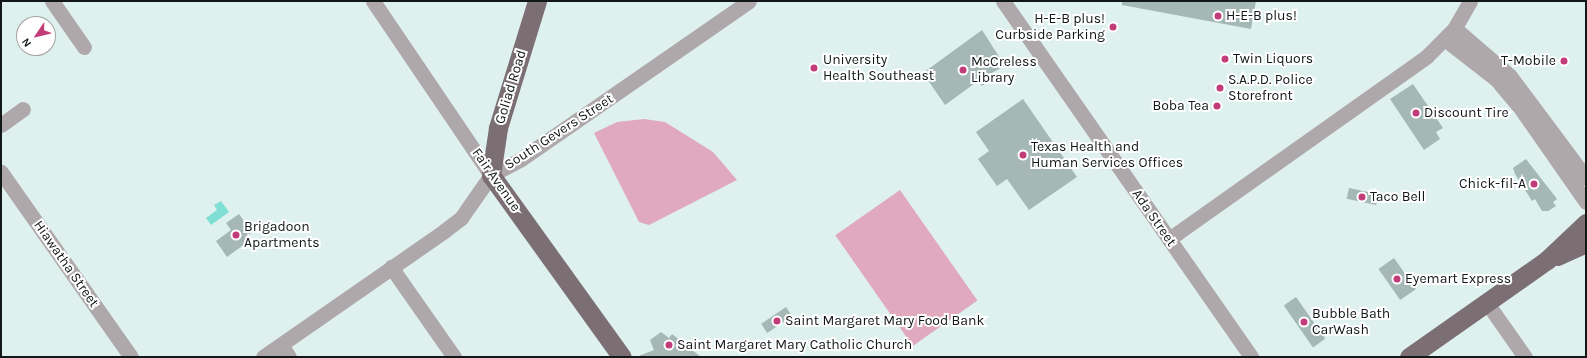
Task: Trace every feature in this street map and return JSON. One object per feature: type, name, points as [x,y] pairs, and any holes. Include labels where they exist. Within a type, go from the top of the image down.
[{"type":"main road","name":"Goliad Road","points":[[491,175],[498,128],[537,1]]},
{"type":"main road","name":"Fair Avenue","points":[[491,175],[622,357]]},
{"type":"main road","points":[[1409,357],[1488,303],[1546,260],[1586,223]]},
{"type":"main road","points":[[1546,260],[1586,243]]},
{"type":"street","points":[[52,1],[84,47]]},
{"type":"street","name":"Fair Avenue","points":[[373,1],[491,175]]},
{"type":"street","name":"South Gevers Street","points":[[263,357],[461,218],[491,175],[521,159],[749,1]]},
{"type":"street","name":"Ada Street","points":[[1003,1],[1251,357]]},
{"type":"street","points":[[1169,239],[1405,72],[1449,34],[1470,1]]},
{"type":"street","points":[[1449,34],[1459,32],[1510,76],[1586,178]]},
{"type":"street","points":[[1449,34],[1451,44],[1496,79],[1519,106],[1586,202]]},
{"type":"street","points":[[1,125],[23,109]]},
{"type":"street","name":"Hiawatha Street","points":[[1,172],[131,357]]},
{"type":"street","points":[[391,267],[454,357]]},
{"type":"street","points":[[1488,303],[1525,357]]},
{"type":"street","points":[[281,345],[289,357]]},
{"type":"shaded area","points":[[644,119],[665,122],[713,152],[737,180],[649,225],[639,222],[594,133],[617,122]]},
{"type":"shaded area","points":[[900,190],[977,301],[913,346],[835,235]]},
{"type":"water","points":[[221,201],[229,212],[211,225],[206,218],[217,210],[214,205]]},
{"type":"building","name":"H-E-B plus!","points":[[1122,1],[1256,1],[1251,29],[1122,5]]},
{"type":"building","name":"McCreless Library","points":[[982,30],[1005,66],[986,76],[989,81],[982,86],[978,81],[945,105],[923,73]]},
{"type":"building","name":"Discount Tire","points":[[1413,84],[1443,128],[1436,132],[1440,139],[1424,150],[1390,99]]},
{"type":"building","name":"Texas Health and Human Services Offices","points":[[1023,99],[1077,177],[1029,210],[1007,179],[997,186],[978,159],[989,151],[976,132]]},
{"type":"building","name":"Chick-fil-A","points":[[1526,159],[1557,199],[1553,202],[1556,206],[1548,211],[1542,211],[1535,199],[1532,201],[1515,174],[1513,168]]},
{"type":"building","name":"Taco Bell","points":[[1349,188],[1378,194],[1376,205],[1347,199]]},
{"type":"building","name":"Brigadoon Apartments","points":[[239,214],[252,232],[246,237],[249,241],[227,257],[216,241],[231,230],[226,223]]},
{"type":"building","name":"Eyemart Express","points":[[1394,258],[1416,289],[1400,300],[1378,269]]},
{"type":"building","name":"Bubble Bath CarWash","points":[[1296,297],[1325,339],[1313,347],[1284,306]]},
{"type":"building","name":"Saint Margaret Mary Food Bank","points":[[786,307],[792,316],[767,333],[761,324]]},
{"type":"building","name":"Saint Margaret Mary Catholic Church","points":[[661,332],[669,338],[672,334],[701,357],[636,357],[654,350],[650,340]]},
{"type":"place","name":"H-E-B plus!","points":[[1218,16]]},
{"type":"place","name":"H-E-B plus! Curbside Parking","points":[[1113,27]]},
{"type":"place","name":"Twin Liquors","points":[[1225,59]]},
{"type":"place","name":"T-Mobile","points":[[1564,61]]},
{"type":"place","name":"University Health Southeast","points":[[814,68]]},
{"type":"place","name":"McCreless Library","points":[[963,70]]},
{"type":"place","name":"S.A.P.D. Police Storefront","points":[[1220,88]]},
{"type":"place","name":"Boba Tea","points":[[1217,106]]},
{"type":"place","name":"Discount Tire","points":[[1416,113]]},
{"type":"place","name":"Texas Health and Human Services Offices","points":[[1023,155]]},
{"type":"place","name":"Chick-fil-A","points":[[1534,184]]},
{"type":"place","name":"Taco Bell","points":[[1362,197]]},
{"type":"place","name":"Brigadoon Apartments","points":[[236,235]]},
{"type":"place","name":"Eyemart Express","points":[[1397,279]]},
{"type":"place","name":"Saint Margaret Mary Food Bank","points":[[777,321]]},
{"type":"place","name":"Bubble Bath CarWash","points":[[1304,322]]},
{"type":"place","name":"Saint Margaret Mary Catholic Church","points":[[669,345]]}]
